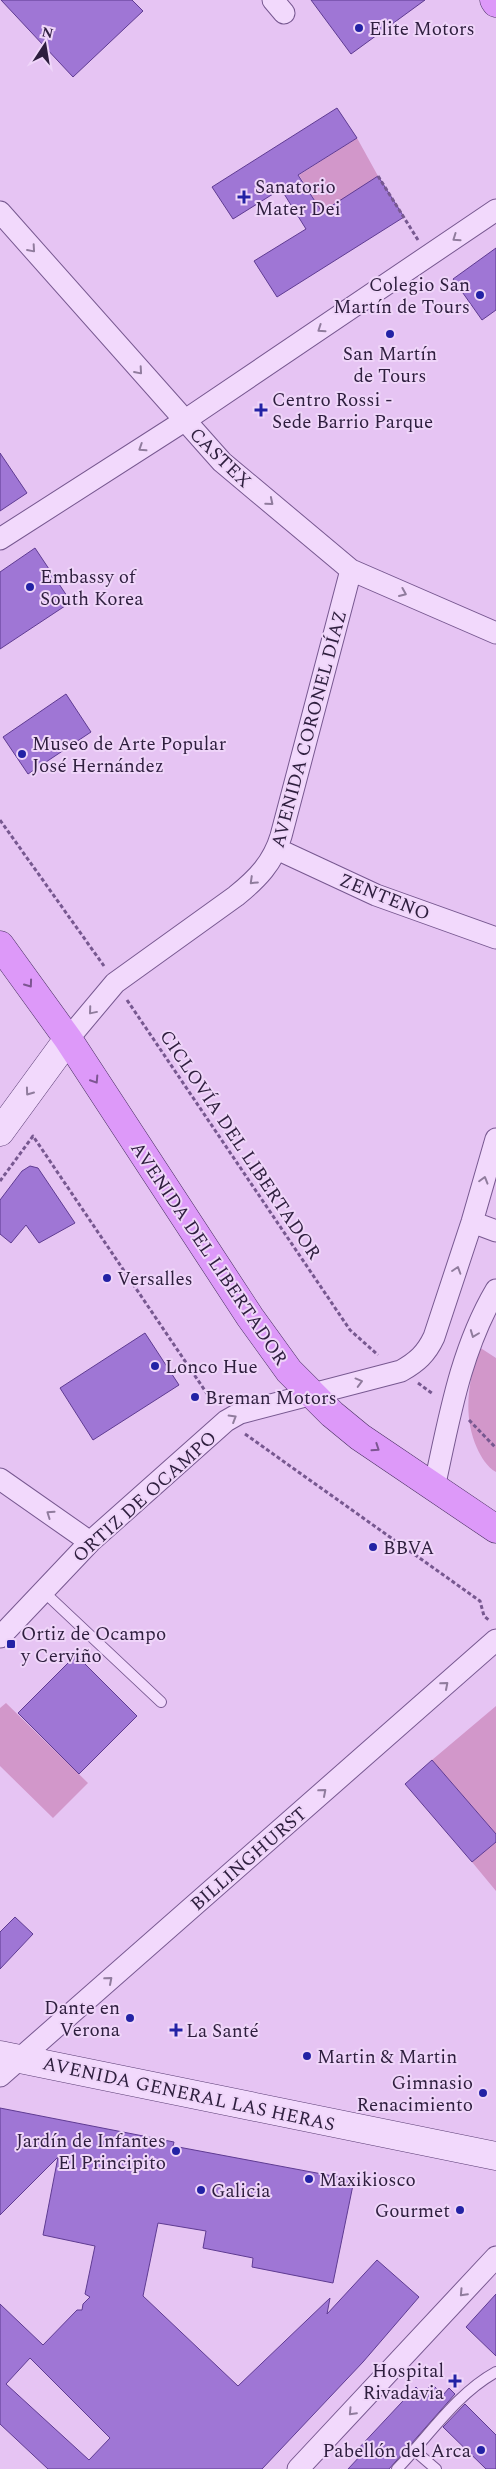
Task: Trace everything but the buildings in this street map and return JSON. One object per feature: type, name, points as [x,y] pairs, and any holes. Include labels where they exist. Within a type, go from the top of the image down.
[{"type":"main road","name":"AVENIDA DEL LIBERTADOR","points":[[0,945],[68,1039],[250,1317],[290,1371],[312,1394],[360,1437],[496,1529]]},
{"type":"main road","name":"AVENIDA CORONEL DÍAZ","points":[[0,1132],[68,1039]]},
{"type":"main road","name":"AVENIDA GENERAL LAS HERAS","points":[[10,2057],[496,2156]]},
{"type":"street","points":[[0,539],[184,421],[496,210]]},
{"type":"street","name":"CASTEX","points":[[0,212],[222,462],[351,570],[496,633]]},
{"type":"street","name":"AVENIDA CORONEL DÍAZ","points":[[68,1039],[115,983],[236,896],[260,874],[277,849],[351,570]]},
{"type":"street","name":"ZENTENO","points":[[277,849],[400,904],[496,938]]},
{"type":"street","name":"ORTIZ DE OCAMPO","points":[[0,1637],[90,1542],[226,1421],[240,1413],[401,1371],[416,1363],[428,1350],[434,1337],[472,1222],[496,1139]]},
{"type":"street","points":[[472,1222],[496,1230]]},
{"type":"street","points":[[434,1488],[466,1353],[479,1321],[496,1290]]},
{"type":"street","points":[[0,1479],[90,1542]]},
{"type":"street","name":"BILLINGHURST","points":[[0,2076],[10,2057],[496,1640]]},
{"type":"street","points":[[298,2469],[496,2257]]},
{"type":"lane","points":[[44,1592],[161,1702]]},
{"type":"lane","points":[[397,2469],[464,2394],[481,2380],[496,2372]]},
{"type":"lane","points":[[415,2451],[436,2469]]},
{"type":"path","points":[[378,176],[404,217]]},
{"type":"path","name":"CICLOVÍA DEL LIBERTADOR","points":[[0,820],[115,983],[350,1330],[378,1355],[475,1425],[496,1448]]},
{"type":"path","points":[[0,1181],[32,1136],[226,1421],[480,1600],[484,1616],[496,1625]]},
{"type":"shaded area","points":[[357,138],[378,176],[324,215],[299,175]]},
{"type":"shaded area","points":[[479,1347],[496,1358],[496,1472],[487,1465],[480,1455],[472,1435],[468,1410],[472,1372]]},
{"type":"shaded area","points":[[6,1703],[88,1783],[53,1818],[0,1766],[0,1708]]},
{"type":"shaded area","points":[[496,1706],[496,1834],[432,1760]]},
{"type":"shaded area","points":[[496,1842],[496,1891],[472,1862]]},
{"type":"place","name":"Elite Motors","points":[[359,28]]},
{"type":"place","name":"Sanatorio Mater Dei","points":[[244,197]]},
{"type":"place","name":"Colegio San Martín de Tours","points":[[480,295]]},
{"type":"place","name":"San Martín de Tours","points":[[390,334]]},
{"type":"place","name":"Centro Rossi - Sede Barrio Parque","points":[[261,410]]},
{"type":"place","name":"Embassy of South Korea","points":[[30,587]]},
{"type":"place","name":"Museo de Arte Popular José Hernández","points":[[22,754]]},
{"type":"place","name":"Versalles","points":[[107,1278]]},
{"type":"place","name":"Lonco Hue","points":[[155,1366]]},
{"type":"place","name":"Breman Motors","points":[[195,1397]]},
{"type":"place","name":"BBVA","points":[[373,1547]]},
{"type":"place","name":"Ortiz de Ocampo y Cerviño","points":[[11,1644]]},
{"type":"place","name":"Dante en Verona","points":[[130,2018]]},
{"type":"place","name":"La Santé","points":[[176,2030]]},
{"type":"place","name":"Martin & Martin","points":[[307,2056]]},
{"type":"place","name":"Gimnasio Renacimiento","points":[[483,2093]]},
{"type":"place","name":"Jardín de Infantes El Principito","points":[[176,2151]]},
{"type":"place","name":"Maxikiosco","points":[[309,2179]]},
{"type":"place","name":"Galicia","points":[[201,2190]]},
{"type":"place","name":"Gourmet","points":[[460,2210]]},
{"type":"place","name":"Hospital Rivadavia","points":[[455,2381]]},
{"type":"place","name":"Pabellón del Arca","points":[[481,2450]]}]
